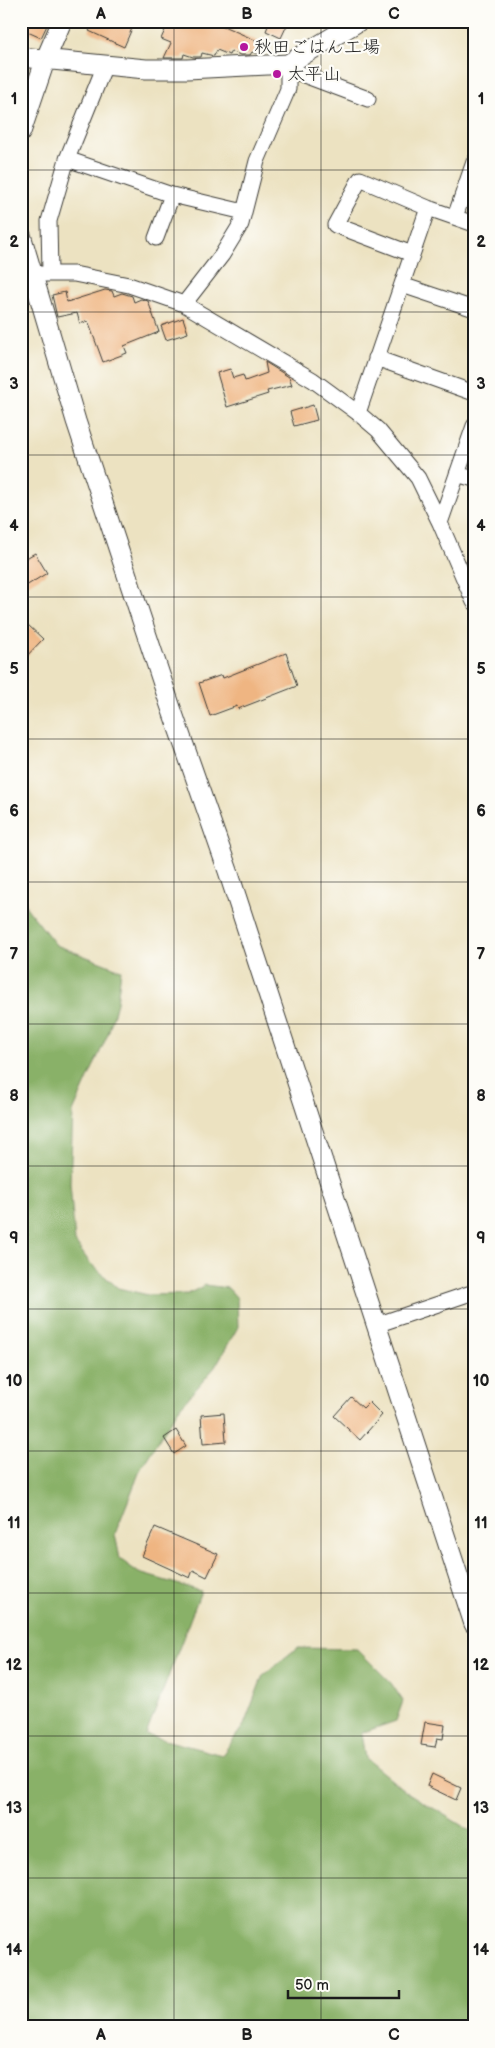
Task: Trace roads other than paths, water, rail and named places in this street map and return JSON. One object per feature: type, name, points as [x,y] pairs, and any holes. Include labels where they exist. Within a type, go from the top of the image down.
[{"type":"street","points":[[22,128],[46,58],[62,21]]},
{"type":"street","points":[[288,66],[340,27],[359,21]]},
{"type":"street","points":[[21,57],[146,69],[288,66],[368,99]]},
{"type":"street","points":[[34,279],[67,159],[104,65]]},
{"type":"street","points":[[184,304],[222,255],[241,224],[257,162],[288,89],[288,66]]},
{"type":"street","points":[[67,159],[172,195],[244,212]]},
{"type":"street","points":[[455,217],[474,162]]},
{"type":"street","points":[[412,254],[335,225],[360,179],[428,208],[474,224]]},
{"type":"street","points":[[156,238],[172,195]]},
{"type":"street","points":[[358,412],[428,208]]},
{"type":"street","points":[[21,235],[79,430],[228,871],[474,1624]]},
{"type":"street","points":[[34,279],[74,274],[129,285],[184,304],[313,380],[358,412],[378,430],[418,478],[440,523],[474,602]]},
{"type":"street","points":[[402,285],[474,309]]},
{"type":"street","points":[[376,358],[474,392]]},
{"type":"street","points":[[440,523],[474,426]]},
{"type":"street","points":[[457,474],[474,479]]},
{"type":"street","points":[[376,1326],[474,1292]]},
{"type":"place","name":"秋田ごはん工場","points":[[244,47]]},
{"type":"place","name":"太平山","points":[[277,74]]}]
